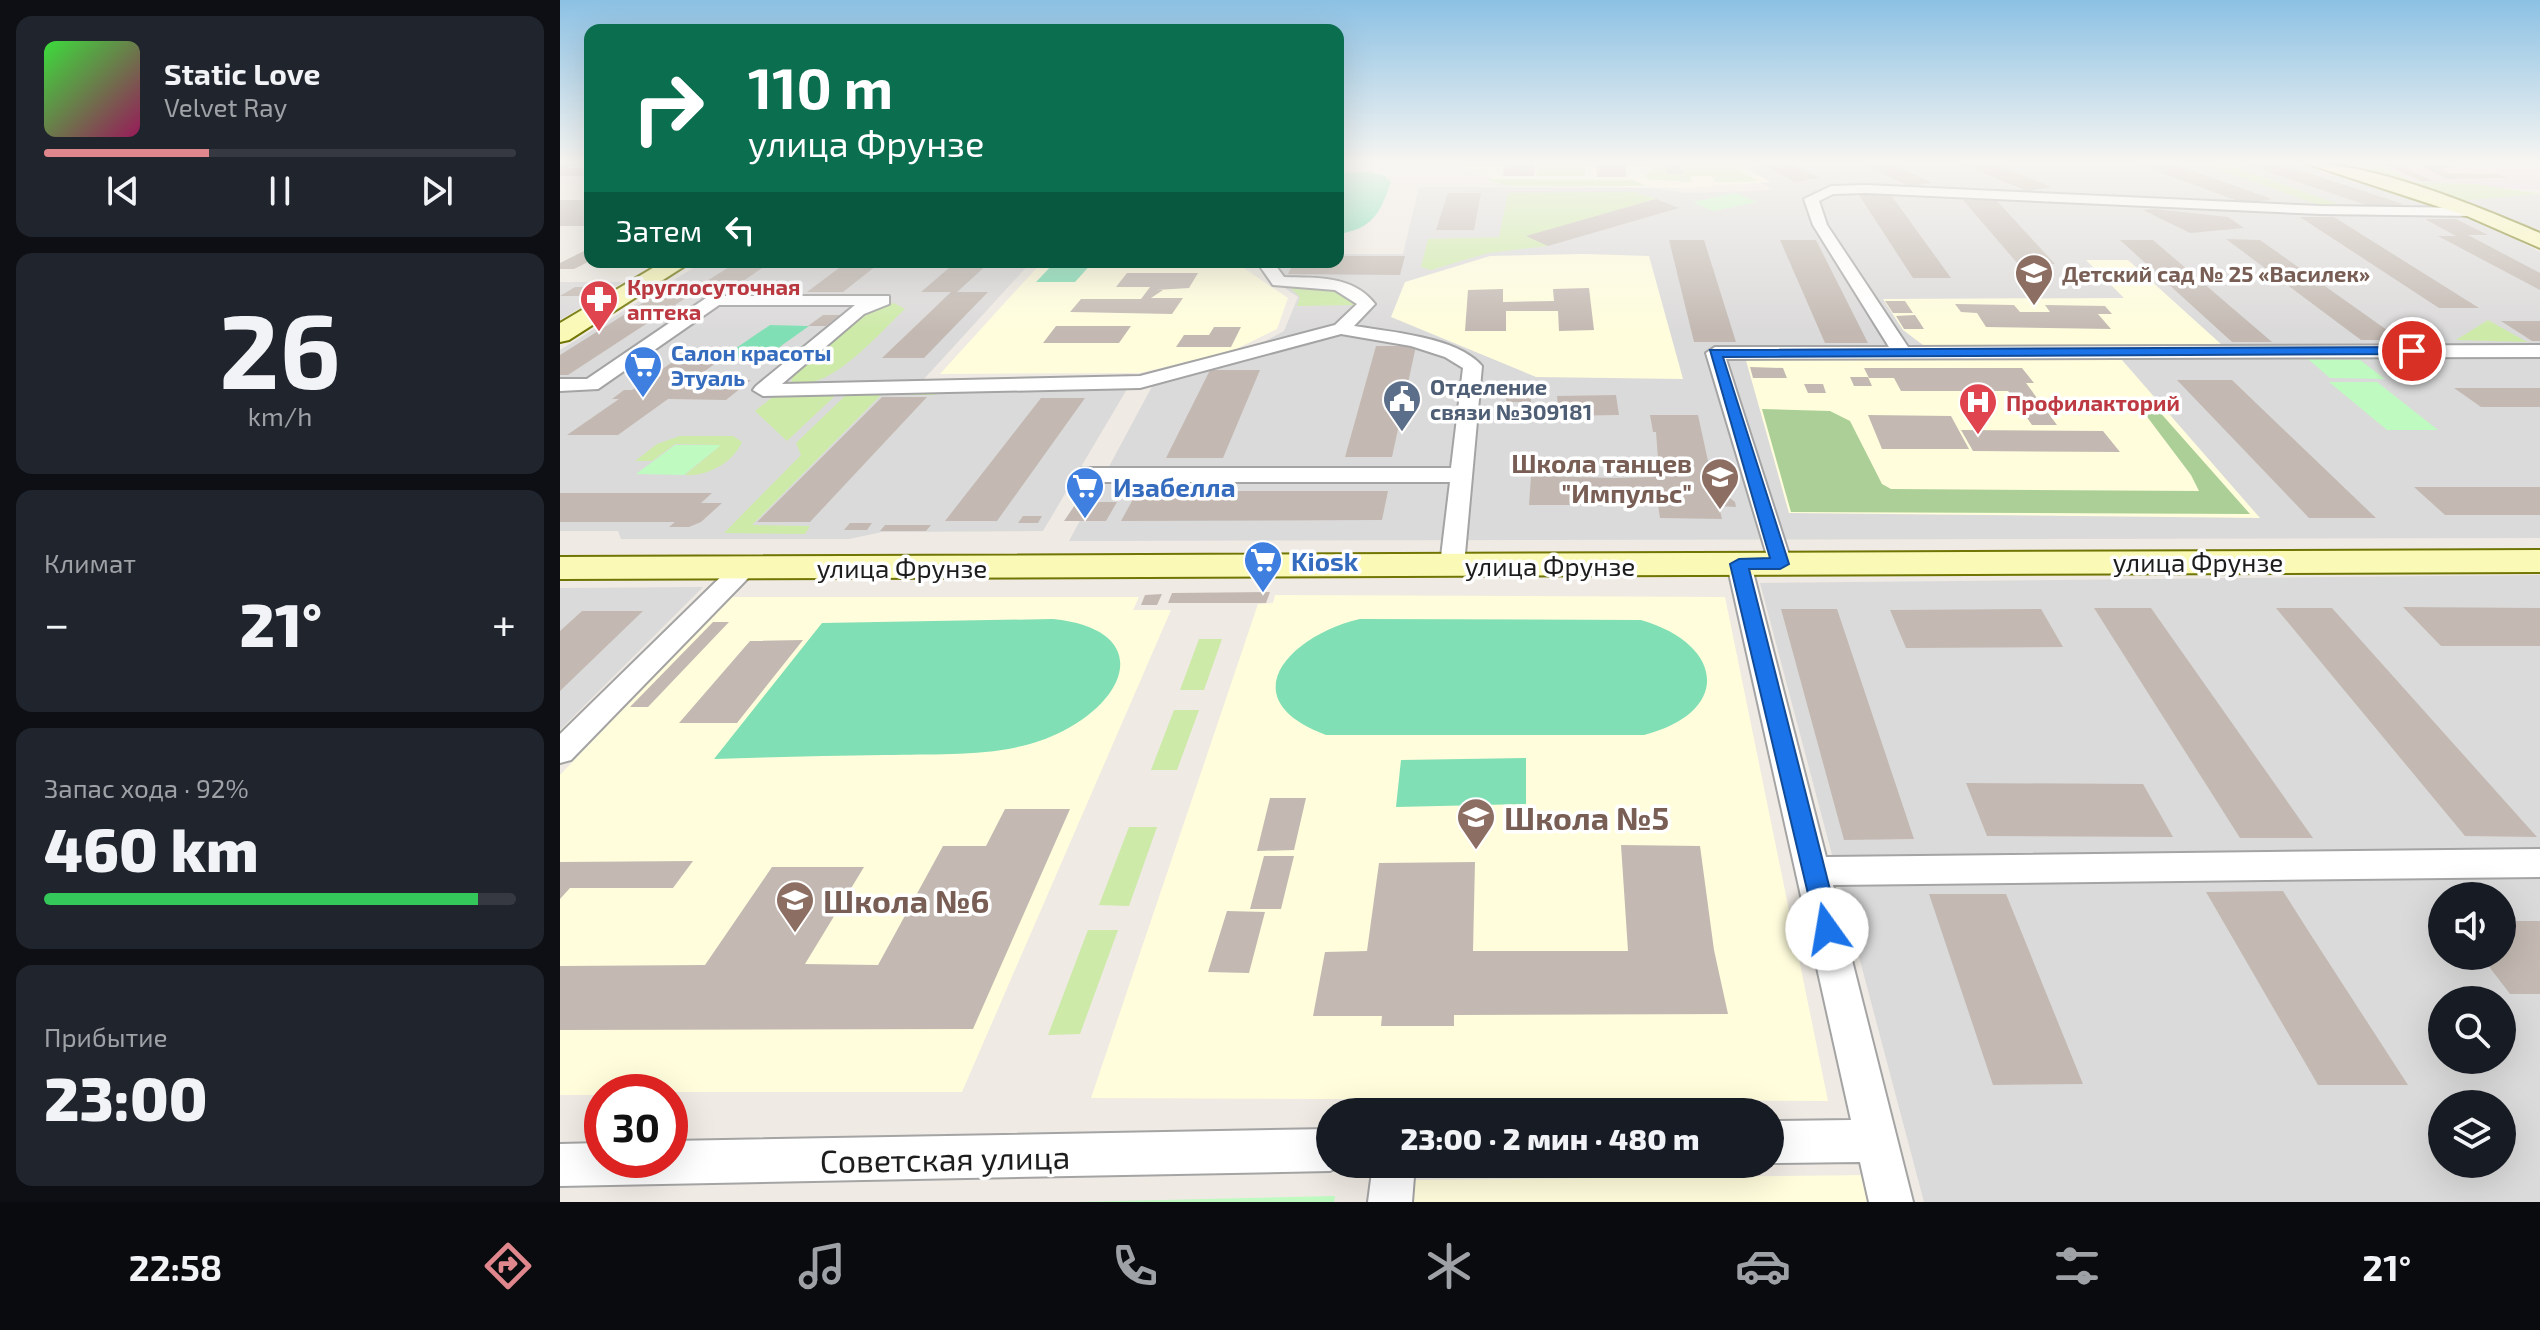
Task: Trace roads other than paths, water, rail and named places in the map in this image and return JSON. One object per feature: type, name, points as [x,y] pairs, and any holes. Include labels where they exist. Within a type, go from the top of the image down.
[{"type":"main road","points":[[2490,219],[2540,241]]},
{"type":"main road","points":[[560,334],[669,268]]},
{"type":"main road","name":"улица Фрунзе","points":[[560,568],[2540,561]]},
{"type":"street","points":[[1818,219],[1901,351]]},
{"type":"street","points":[[1269,268],[1279,282],[1334,285],[1361,297],[1366,304],[1341,329]]},
{"type":"street","points":[[560,385],[591,385],[715,300],[883,300],[858,310],[763,390],[1140,382],[1341,329],[1414,341],[1452,353],[1473,366],[1459,475],[1452,565]]},
{"type":"street","points":[[1780,564],[1715,353],[2540,351]]},
{"type":"street","points":[[1082,475],[1459,475]]},
{"type":"street","points":[[1739,564],[1891,1202]]},
{"type":"street","points":[[560,752],[744,568]]},
{"type":"street","points":[[1813,871],[2540,863]]},
{"type":"street","points":[[1784,1142],[1877,1141]]},
{"type":"street","name":"Советская улица","points":[[560,1165],[1316,1150]]},
{"type":"street","points":[[1390,1202],[1393,1178]]},
{"type":"place","name":"Детский сад № 25 «Василек»","points":[[2034,307]]},
{"type":"place","name":"Круглосуточная аптека","points":[[599,333]]},
{"type":"place","name":"Салон красоты Этуаль","points":[[643,399]]},
{"type":"place","name":"Отделение связи №309181","points":[[1402,433]]},
{"type":"place","name":"Профилакторий","points":[[1978,436]]},
{"type":"place","name":"Школа танцев \"Импульс\"","points":[[1720,511]]},
{"type":"place","name":"Изабелла","points":[[1085,520]]},
{"type":"place","name":"Kiosk","points":[[1263,594]]},
{"type":"place","name":"Школа №5","points":[[1476,851]]},
{"type":"place","name":"Школа №6","points":[[795,934]]}]
